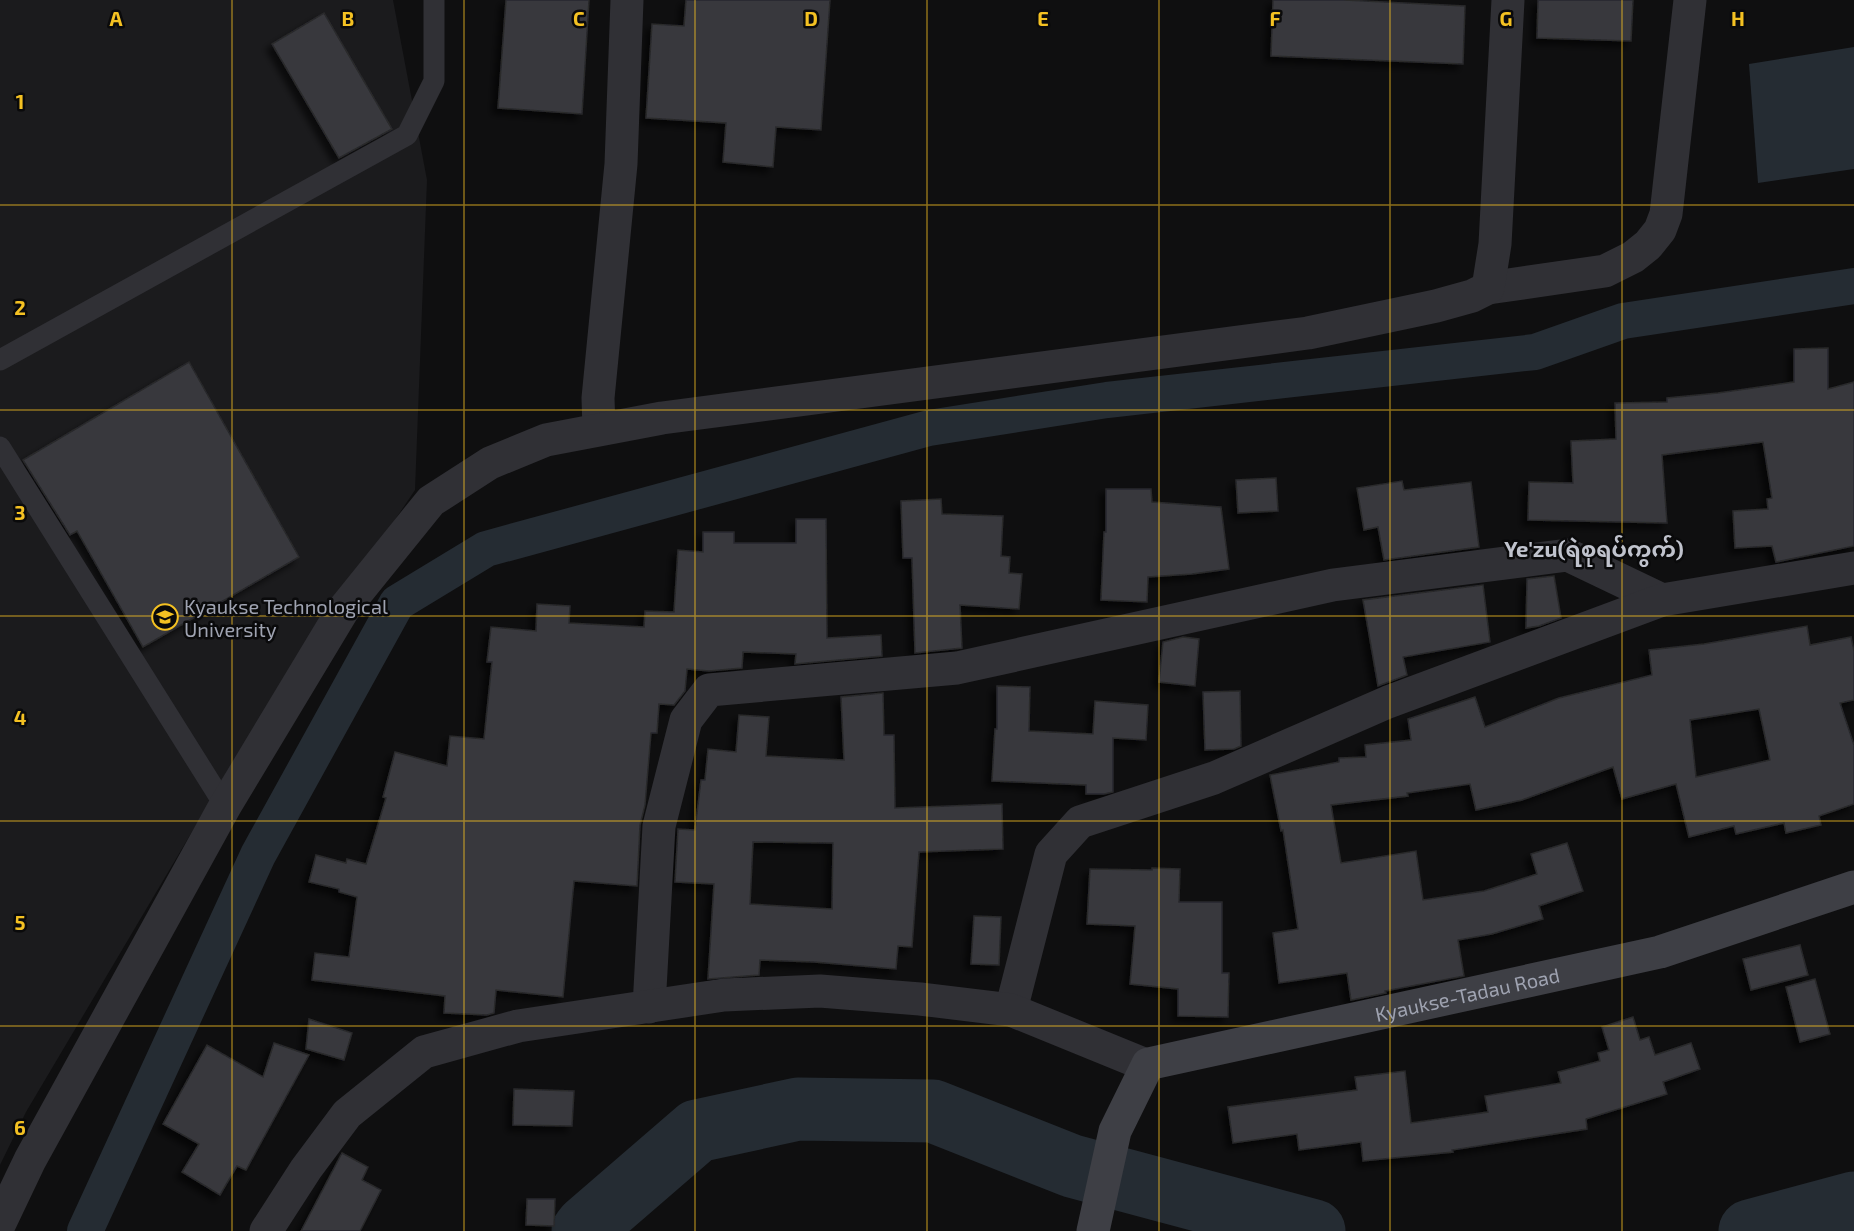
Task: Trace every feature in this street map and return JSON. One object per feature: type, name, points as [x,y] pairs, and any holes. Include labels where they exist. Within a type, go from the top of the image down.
[{"type":"main road","name":"Kyaukse-Tadau Road","points":[[1146,1065],[1660,952],[1854,887]]},
{"type":"main road","points":[[1093,1231],[1115,1131],[1146,1065]]},
{"type":"street","points":[[599,429],[599,389],[621,164],[627,0]]},
{"type":"street","points":[[1488,288],[1495,244],[1508,0]]},
{"type":"street","points":[[0,1223],[30,1160],[225,806],[343,610],[431,501],[490,463],[546,440],[599,429],[674,416],[1308,333],[1436,306],[1472,296],[1488,288],[1605,271],[1632,257],[1648,245],[1660,230],[1666,214],[1690,0]]},
{"type":"street","points":[[649,1007],[659,826],[686,720],[709,690],[957,668],[1333,585],[1568,555],[1662,600]]},
{"type":"street","points":[[1011,1010],[1051,854],[1080,822],[1214,778],[1388,702],[1662,600],[1854,568]]},
{"type":"street","points":[[266,1231],[306,1169],[347,1114],[424,1052],[518,1026],[724,995],[820,991],[920,999],[1011,1010],[1146,1065]]},
{"type":"lane","points":[[0,360],[407,135],[434,81],[434,0]]},
{"type":"lane","points":[[0,447],[225,806]]},
{"type":"shaded area","name":"Kyaukse Technological University","points":[[0,0],[393,0],[427,180],[415,490],[244,744],[26,1112],[0,1165]]},
{"type":"shaded area","points":[[1854,47],[1854,169],[1758,183],[1749,64]]},
{"type":"building","points":[[506,0],[589,0],[582,114],[498,108]]},
{"type":"building","points":[[686,0],[830,0],[821,130],[776,127],[773,167],[723,162],[726,123],[646,118],[652,24],[684,26]]},
{"type":"building","points":[[1273,0],[1344,0],[1465,6],[1463,64],[1271,56]]},
{"type":"building","points":[[1538,0],[1633,0],[1631,41],[1537,38]]},
{"type":"building","points":[[324,13],[392,129],[339,158],[272,44]]},
{"type":"building","points":[[1828,348],[1828,389],[1854,382],[1854,546],[1776,562],[1772,546],[1735,548],[1733,511],[1768,509],[1767,499],[1772,498],[1763,442],[1662,455],[1667,523],[1528,520],[1529,482],[1573,483],[1571,441],[1616,439],[1615,403],[1667,402],[1667,398],[1794,382],[1794,349]]},
{"type":"building","points":[[189,362],[299,557],[143,647],[77,531],[70,535],[23,460]]},
{"type":"building","points":[[1276,478],[1278,511],[1238,513],[1236,480]]},
{"type":"building","points":[[1402,481],[1404,490],[1471,482],[1479,547],[1384,560],[1378,527],[1364,530],[1357,488]]},
{"type":"building","points":[[1106,489],[1151,489],[1152,502],[1221,507],[1229,569],[1148,577],[1147,602],[1101,600],[1104,532],[1106,532]]},
{"type":"building","points":[[941,499],[942,514],[1003,516],[1001,556],[1010,557],[1009,573],[1022,574],[1019,609],[960,605],[962,648],[915,653],[912,558],[903,558],[901,501]]},
{"type":"building","points":[[796,519],[826,519],[827,638],[881,635],[882,656],[795,664],[796,654],[743,652],[742,668],[709,671],[687,669],[685,691],[674,705],[659,704],[657,733],[651,733],[645,805],[640,825],[637,886],[574,881],[563,997],[496,990],[494,1013],[487,1015],[444,1013],[445,996],[312,980],[315,953],[349,957],[357,897],[339,892],[339,889],[309,882],[316,855],[346,863],[347,859],[366,864],[386,798],[383,797],[395,752],[447,766],[450,736],[484,739],[492,662],[487,662],[491,627],[536,631],[537,604],[570,606],[569,623],[644,627],[645,611],[674,612],[678,550],[703,552],[703,532],[734,532],[734,543],[796,543]]},
{"type":"building","points":[[1554,576],[1561,618],[1526,628],[1527,579]]},
{"type":"building","points":[[1483,585],[1490,642],[1403,657],[1407,675],[1378,686],[1363,600]]},
{"type":"building","points":[[1807,626],[1810,645],[1851,637],[1854,651],[1854,700],[1840,703],[1854,745],[1854,804],[1819,816],[1821,825],[1786,833],[1784,823],[1736,834],[1734,826],[1689,837],[1676,784],[1622,799],[1613,767],[1522,800],[1476,810],[1470,784],[1407,793],[1408,796],[1331,805],[1341,863],[1416,851],[1423,900],[1484,891],[1537,874],[1531,854],[1567,843],[1583,891],[1539,906],[1543,919],[1492,934],[1458,940],[1464,976],[1351,1000],[1347,973],[1279,983],[1273,933],[1298,929],[1283,830],[1281,831],[1270,775],[1339,762],[1339,758],[1366,757],[1365,745],[1411,740],[1408,719],[1475,697],[1485,727],[1559,698],[1652,675],[1649,650],[1704,644]],"holes":[[[1759,709],[1770,760],[1696,777],[1690,720]]]},
{"type":"building","points":[[1183,637],[1199,639],[1195,686],[1159,682],[1163,642]]},
{"type":"building","points":[[997,686],[1030,687],[1029,731],[1093,734],[1095,701],[1148,705],[1146,740],[1113,738],[1113,792],[1086,794],[1086,785],[992,781],[995,729],[997,729]]},
{"type":"building","points":[[1240,691],[1241,746],[1234,749],[1205,750],[1203,692]]},
{"type":"building","points":[[883,693],[884,735],[894,735],[895,808],[1002,804],[1003,849],[919,852],[912,947],[898,946],[896,969],[760,960],[759,975],[708,979],[714,884],[675,882],[678,829],[695,830],[701,780],[705,780],[708,749],[736,752],[739,715],[769,717],[766,756],[844,760],[841,697]],"holes":[[[753,842],[833,843],[832,909],[750,904]]]},
{"type":"building","points":[[1152,868],[1180,869],[1179,902],[1222,902],[1222,973],[1229,973],[1228,1017],[1178,1016],[1178,989],[1130,984],[1135,926],[1087,924],[1090,869],[1152,870]]},
{"type":"building","points":[[974,916],[1001,917],[999,965],[971,964]]},
{"type":"building","points":[[1800,945],[1808,975],[1751,990],[1743,959]]},
{"type":"building","points":[[1815,979],[1830,1034],[1800,1042],[1786,987]]},
{"type":"building","points":[[1633,1017],[1640,1040],[1649,1037],[1655,1055],[1691,1043],[1700,1069],[1663,1082],[1667,1094],[1586,1119],[1587,1129],[1452,1150],[1453,1152],[1363,1161],[1361,1142],[1299,1150],[1297,1134],[1233,1143],[1228,1107],[1357,1090],[1355,1077],[1405,1071],[1411,1123],[1488,1112],[1485,1096],[1561,1083],[1558,1072],[1600,1061],[1598,1053],[1609,1050],[1602,1027]]},
{"type":"building","points":[[309,1019],[352,1033],[344,1060],[306,1049]]},
{"type":"building","points":[[274,1043],[309,1055],[246,1170],[237,1166],[220,1195],[182,1172],[199,1144],[163,1124],[207,1045],[263,1077]]},
{"type":"building","points":[[514,1089],[574,1091],[572,1126],[513,1125]]},
{"type":"building","points":[[342,1153],[368,1167],[362,1180],[381,1190],[360,1231],[301,1231]]},
{"type":"building","points":[[527,1199],[555,1199],[554,1226],[526,1225]]},
{"type":"waterway","points":[[85,1231],[258,855],[397,603],[486,549],[929,428],[1107,400],[1535,352],[1623,321],[1854,286]]},
{"type":"waterway","points":[[583,1231],[697,1131],[798,1109],[933,1111],[1072,1166],[1314,1231]]},
{"type":"waterway","points":[[1750,1231],[1854,1203]]},
{"type":"place","name":"Kyaukse Technological University","points":[[165,617]]},
{"type":"district","name":"Ye'zu(ရဲစုရပ်ကွက်)","points":[[1594,548]]}]
